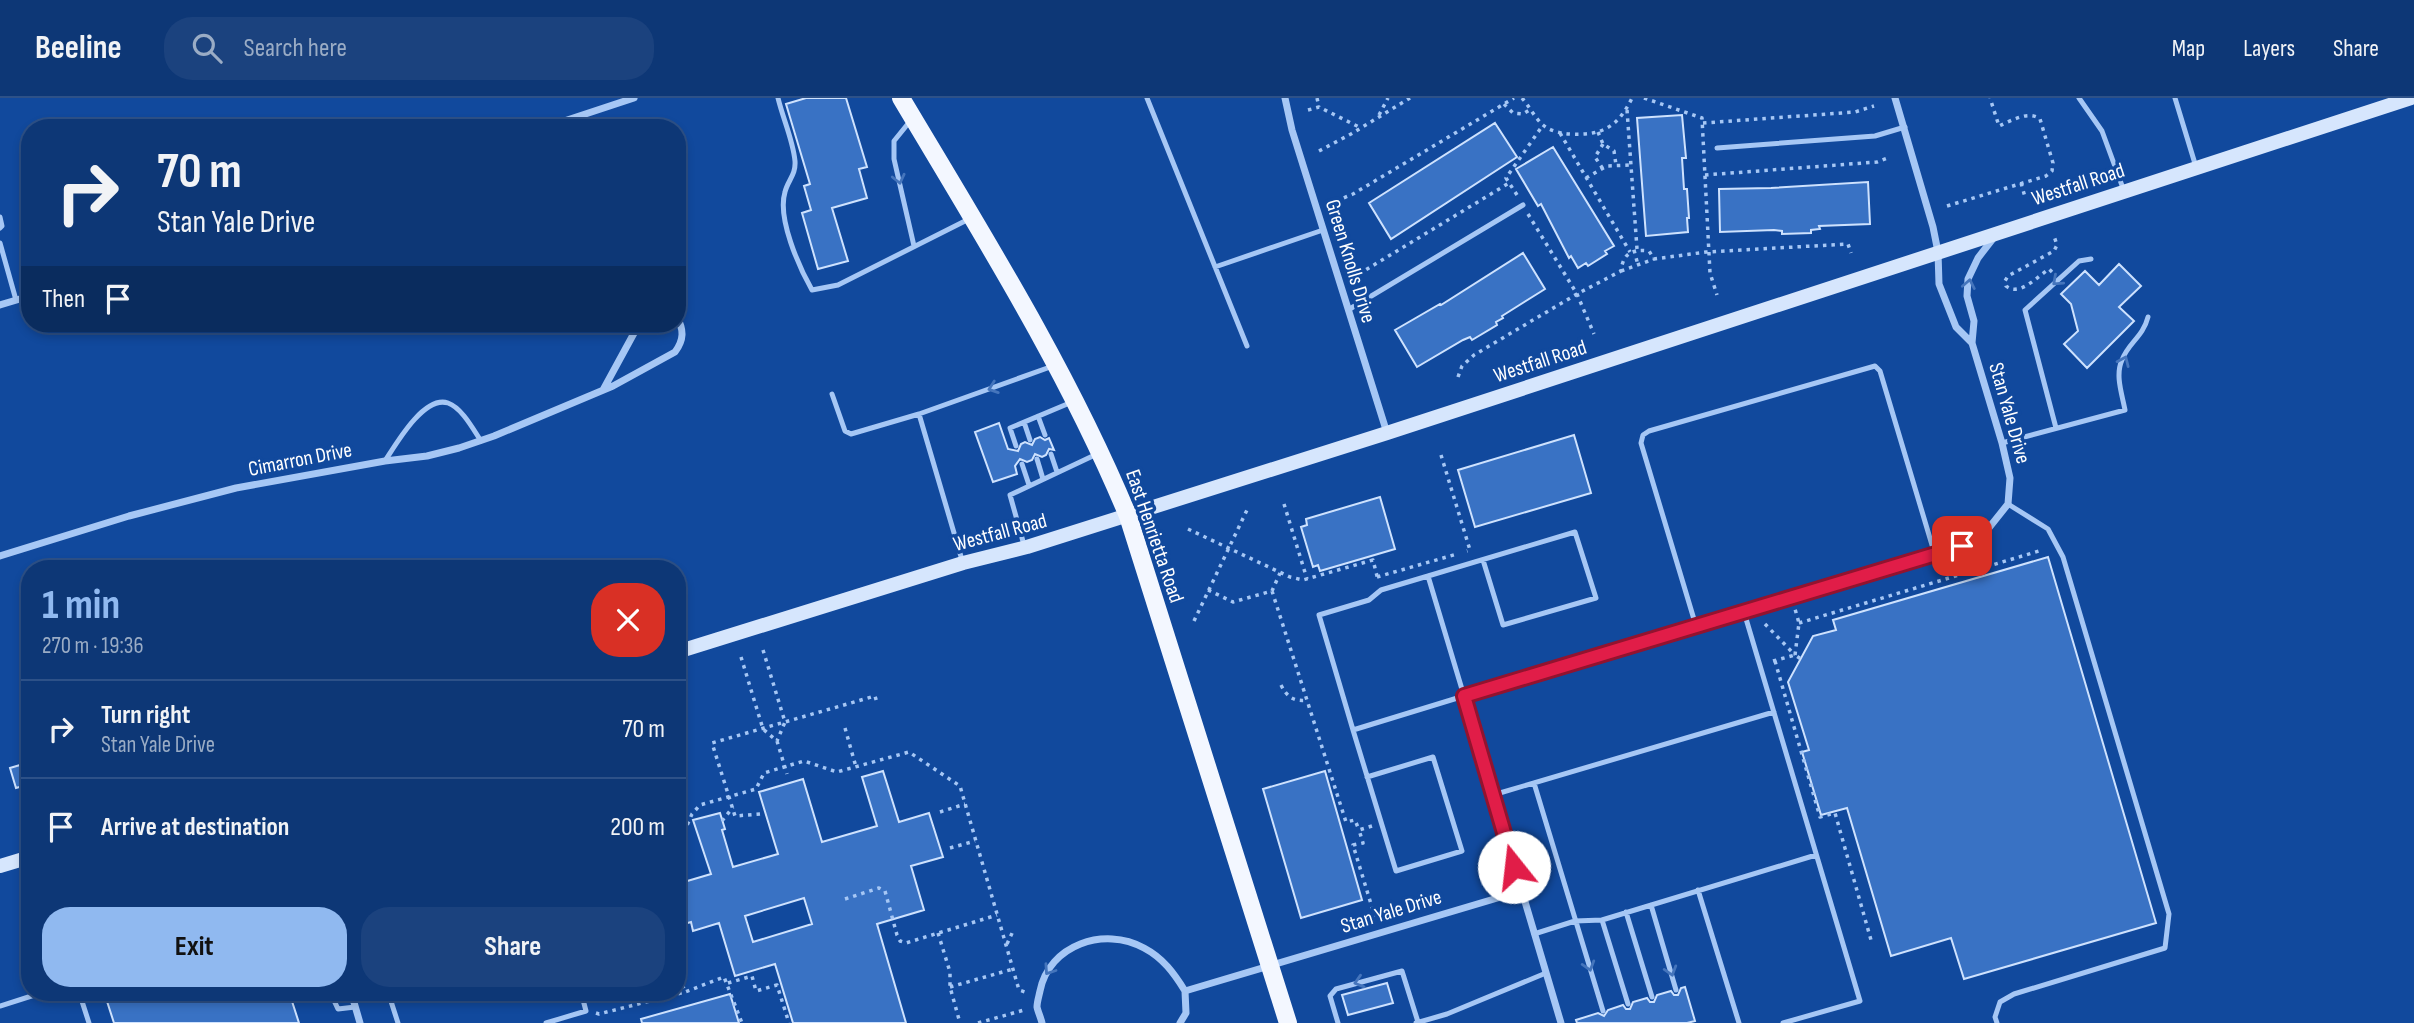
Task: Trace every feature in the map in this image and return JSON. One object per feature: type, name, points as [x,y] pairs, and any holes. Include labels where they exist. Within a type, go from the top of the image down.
[{"type":"main road","name":"East Henrietta Road","points":[[901,98],[1057,364],[1128,516],[1288,1023]]},
{"type":"street","points":[[570,119],[634,98]]},
{"type":"street","name":"Green Knolls Drive","points":[[1285,98],[1292,130],[1387,433]]},
{"type":"street","points":[[1895,98],[1938,252]]},
{"type":"street","name":"Westfall Road","points":[[686,649],[963,563],[1025,548],[1128,516],[2411,98]]},
{"type":"street","name":"Stan Yale Drive","points":[[1998,232],[1978,258],[1968,279],[1967,296],[1974,321],[1972,343],[2010,478],[2008,504]]},
{"type":"street","name":"Stan Yale Drive","points":[[1938,252],[1939,284],[1956,327],[1972,343]]},
{"type":"street","points":[[0,305],[21,299]]},
{"type":"street","points":[[603,391],[634,333]]},
{"type":"street","name":"Cimarron Drive","points":[[0,556],[236,488],[427,456],[481,441],[603,391],[675,352],[681,344],[682,333]]},
{"type":"street","points":[[1561,1023],[1464,696],[1962,546],[1987,529],[2008,504]]},
{"type":"street","points":[[0,866],[21,860]]},
{"type":"street","name":"Stan Yale Drive","points":[[1185,991],[1521,891]]},
{"type":"street","points":[[1042,1023],[1037,1006],[1042,979],[1057,957],[1094,938],[1120,939],[1144,948],[1170,967],[1185,991],[1186,1013],[1180,1023]]},
{"type":"street","points":[[353,1001],[360,1023]]},
{"type":"lane","points":[[778,98],[795,163],[794,176],[784,192],[785,219],[800,267],[812,290],[838,285],[972,217]]},
{"type":"lane","points":[[1148,98],[1247,346]]},
{"type":"lane","points":[[2079,98],[2102,131],[2124,191]]},
{"type":"lane","points":[[2175,98],[2196,167]]},
{"type":"lane","points":[[912,118],[894,141],[894,159],[914,246]]},
{"type":"lane","points":[[1717,148],[1875,136],[1905,127]]},
{"type":"lane","points":[[1348,310],[1522,205]]},
{"type":"lane","points":[[0,217],[0,228]]},
{"type":"lane","points":[[1215,267],[1323,230]]},
{"type":"lane","points":[[0,243],[16,300]]},
{"type":"lane","points":[[2056,428],[2025,310],[2080,261],[2091,259]]},
{"type":"lane","points":[[2002,443],[2125,410],[2119,376],[2122,359],[2143,333],[2148,317]]},
{"type":"lane","points":[[832,394],[845,431],[851,434],[919,414],[1057,364]]},
{"type":"lane","points":[[1696,626],[1641,443],[1643,435],[1649,431],[1875,366],[1880,371],[1935,555]]},
{"type":"lane","points":[[1016,446],[1010,428],[1075,401]]},
{"type":"lane","points":[[385,461],[413,420],[435,404],[450,403],[481,441]]},
{"type":"lane","points":[[919,414],[963,563]]},
{"type":"lane","points":[[1038,416],[1045,435]]},
{"type":"lane","points":[[1024,422],[1030,440]]},
{"type":"lane","points":[[1025,548],[1010,495],[1100,452]]},
{"type":"lane","points":[[1051,454],[1057,472]]},
{"type":"lane","points":[[1037,459],[1043,479]]},
{"type":"lane","points":[[1022,464],[1029,485]]},
{"type":"lane","points":[[1997,1023],[1995,1017],[2000,1002],[2014,995],[2165,948],[2169,914],[2063,557],[2048,529],[2008,504]]},
{"type":"lane","points":[[1367,777],[1433,757],[1462,851],[1396,871],[1367,777],[1319,615],[1369,600],[1381,590],[1575,532],[1595,598],[1503,625],[1483,560]]},
{"type":"lane","points":[[1353,730],[1464,696],[1428,576]]},
{"type":"lane","points":[[1744,612],[1860,1001],[1783,1023]]},
{"type":"lane","points":[[1493,795],[1774,712]]},
{"type":"lane","points":[[1534,783],[1603,1012]]},
{"type":"lane","points":[[1534,934],[1576,921],[1602,919],[1816,855]]},
{"type":"lane","points":[[1699,890],[1739,1023]]},
{"type":"lane","points":[[1651,905],[1676,990]]},
{"type":"lane","points":[[1626,912],[1652,997]]},
{"type":"lane","points":[[1602,919],[1628,1004]]},
{"type":"lane","points":[[1338,1023],[1330,996],[1336,989],[1396,971],[1402,971],[1417,1023],[1447,1014],[1546,973]]},
{"type":"lane","points":[[0,1006],[21,999]]},
{"type":"lane","points":[[82,1001],[89,1023]]},
{"type":"lane","points":[[334,1001],[338,1009],[355,1007]]},
{"type":"lane","points":[[391,1001],[398,1023]]},
{"type":"lane","points":[[546,1023],[586,1011],[583,1001]]},
{"type":"path","points":[[1317,98],[1319,107]]},
{"type":"path","points":[[1378,117],[1388,98]]},
{"type":"path","points":[[1319,151],[1410,98]]},
{"type":"path","points":[[1336,201],[1353,194],[1514,98]]},
{"type":"path","points":[[1522,98],[1543,125],[1560,133],[1588,135],[1612,126],[1632,98]]},
{"type":"path","points":[[1644,98],[1702,118],[1708,252],[1710,273],[1717,295]]},
{"type":"path","points":[[1947,206],[2046,176],[2052,171],[2053,163],[2040,119],[2035,115],[2028,115],[1999,126],[1990,98]]},
{"type":"path","points":[[1504,104],[1513,113],[1523,114],[1531,109]]},
{"type":"path","points":[[1702,123],[1856,111],[1874,106]]},
{"type":"path","points":[[1308,110],[1319,107],[1361,128]]},
{"type":"path","points":[[1627,108],[1634,251]]},
{"type":"path","points":[[1543,125],[1506,178],[1577,294],[1594,334]]},
{"type":"path","points":[[1598,132],[1603,144],[1614,151],[1616,165]]},
{"type":"path","points":[[1560,133],[1634,251],[1639,265]]},
{"type":"path","points":[[1603,144],[1595,157],[1603,169]]},
{"type":"path","points":[[1705,175],[1877,162],[1890,158]]},
{"type":"path","points":[[1586,178],[1603,169],[1631,164]]},
{"type":"path","points":[[1359,274],[1509,183]]},
{"type":"path","points":[[2021,183],[2025,197]]},
{"type":"path","points":[[2054,236],[2057,245],[2054,251],[2008,276],[2005,281],[2011,290],[2017,290],[2049,269],[2060,279]]},
{"type":"path","points":[[1458,377],[1462,366],[1474,355],[1577,294],[1621,271],[1654,259],[1708,252],[1849,244],[1851,253]]},
{"type":"path","points":[[1621,271],[1622,263],[1634,251],[1649,251],[1654,259]]},
{"type":"path","points":[[1188,529],[1290,578],[1307,579],[1373,560],[1378,578],[1471,550],[1441,455]]},
{"type":"path","points":[[1284,504],[1307,579]]},
{"type":"path","points":[[1194,621],[1247,510]]},
{"type":"path","points":[[1799,623],[2039,551]]},
{"type":"path","points":[[1280,573],[1272,591],[1346,822],[1355,820],[1359,830],[1363,843],[1353,845],[1375,918]]},
{"type":"path","points":[[1208,590],[1233,602],[1272,591]]},
{"type":"path","points":[[1791,597],[1799,623],[1795,655]]},
{"type":"path","points":[[1765,624],[1801,659]]},
{"type":"path","points":[[763,650],[785,722],[777,741]]},
{"type":"path","points":[[1760,665],[1795,655]]},
{"type":"path","points":[[741,657],[763,729],[777,741],[787,774]]},
{"type":"path","points":[[1774,660],[1820,817],[1835,813],[1871,940]]},
{"type":"path","points":[[1281,685],[1291,698],[1308,700]]},
{"type":"path","points":[[761,814],[735,816],[712,743],[875,696],[877,703]]},
{"type":"path","points":[[845,727],[856,767]]},
{"type":"path","points":[[686,828],[700,805],[756,789],[764,773],[804,761],[837,772],[909,752],[960,786],[1019,990],[1025,992]]},
{"type":"path","points":[[940,811],[965,804]]},
{"type":"path","points":[[722,821],[733,807]]},
{"type":"path","points":[[1359,830],[1381,823]]},
{"type":"path","points":[[950,848],[975,840]]},
{"type":"path","points":[[845,899],[879,888],[885,891],[900,941],[906,943],[997,915]]},
{"type":"path","points":[[1006,946],[1014,929]]},
{"type":"path","points":[[939,933],[960,1023]]},
{"type":"path","points":[[950,987],[1013,969]]},
{"type":"path","points":[[728,983],[752,976],[757,991],[777,985],[789,1023]]},
{"type":"path","points":[[686,992],[724,977],[742,1023]]},
{"type":"path","points":[[586,1011],[599,1014],[650,1001]]},
{"type":"path","points":[[978,1023],[1024,1010]]},
{"type":"building","points":[[806,98],[846,98],[867,167],[859,169],[867,198],[832,208],[848,261],[818,269],[802,213],[811,210],[804,186],[810,184],[786,104]]},
{"type":"building","points":[[1682,115],[1686,158],[1682,158],[1684,189],[1687,189],[1688,232],[1646,236],[1637,118]]},
{"type":"building","points":[[1495,123],[1517,157],[1391,239],[1369,203]]},
{"type":"building","points":[[1553,147],[1614,246],[1588,266],[1586,263],[1578,268],[1571,256],[1569,258],[1541,204],[1538,206],[1516,169]]},
{"type":"building","points":[[1868,182],[1870,224],[1819,226],[1820,229],[1811,230],[1811,233],[1782,234],[1782,231],[1774,230],[1720,232],[1719,189]]},
{"type":"building","points":[[1523,253],[1545,289],[1502,316],[1503,318],[1496,322],[1497,325],[1472,340],[1470,337],[1463,340],[1417,367],[1395,330],[1441,305]]},
{"type":"building","points":[[2119,264],[2141,286],[2119,307],[2134,321],[2087,368],[2064,344],[2078,331],[2071,304],[2061,294],[2085,271],[2099,285]]},
{"type":"building","points":[[999,423],[1008,449],[1018,451],[1021,444],[1025,442],[1032,445],[1035,439],[1040,437],[1045,440],[1049,438],[1054,450],[1049,449],[1042,457],[1035,454],[1032,460],[1027,462],[1020,459],[1015,466],[1017,474],[993,482],[975,432]]},
{"type":"building","points":[[1574,435],[1591,493],[1475,527],[1458,470]]},
{"type":"building","points":[[1380,497],[1395,549],[1320,571],[1318,565],[1313,567],[1301,527],[1307,525],[1306,519]]},
{"type":"building","points":[[2048,557],[2156,923],[1964,979],[1951,938],[1891,956],[1847,808],[1821,815],[1802,752],[1809,750],[1788,682],[1813,636],[1836,630],[1833,620]]},
{"type":"building","points":[[21,765],[21,787],[16,788],[10,768]]},
{"type":"building","points":[[883,771],[899,822],[929,813],[943,857],[911,866],[924,910],[877,924],[906,1023],[793,1023],[775,964],[735,976],[719,923],[693,931],[691,922],[686,923],[686,881],[711,874],[693,820],[720,813],[733,867],[778,854],[759,792],[803,779],[822,842],[877,826],[862,777]],"holes":[[[804,898],[812,924],[753,942],[745,916]]]},
{"type":"building","points":[[1325,771],[1362,900],[1301,918],[1263,789]]},
{"type":"building","points":[[1387,983],[1393,1003],[1348,1015],[1342,995]]},
{"type":"building","points":[[1685,987],[1695,1021],[1577,1023],[1576,1020],[1598,1013],[1604,1016],[1608,1010],[1623,1005],[1630,1009],[1633,1002],[1647,998],[1654,1002],[1657,995],[1671,991],[1678,995],[1681,988]]},
{"type":"building","points":[[730,994],[739,1023],[642,1023],[641,1019]]},
{"type":"building","points":[[107,1001],[292,1001],[299,1023],[114,1023]]},
{"type":"route","points":[[1514,867],[1464,696],[1962,546]]}]
